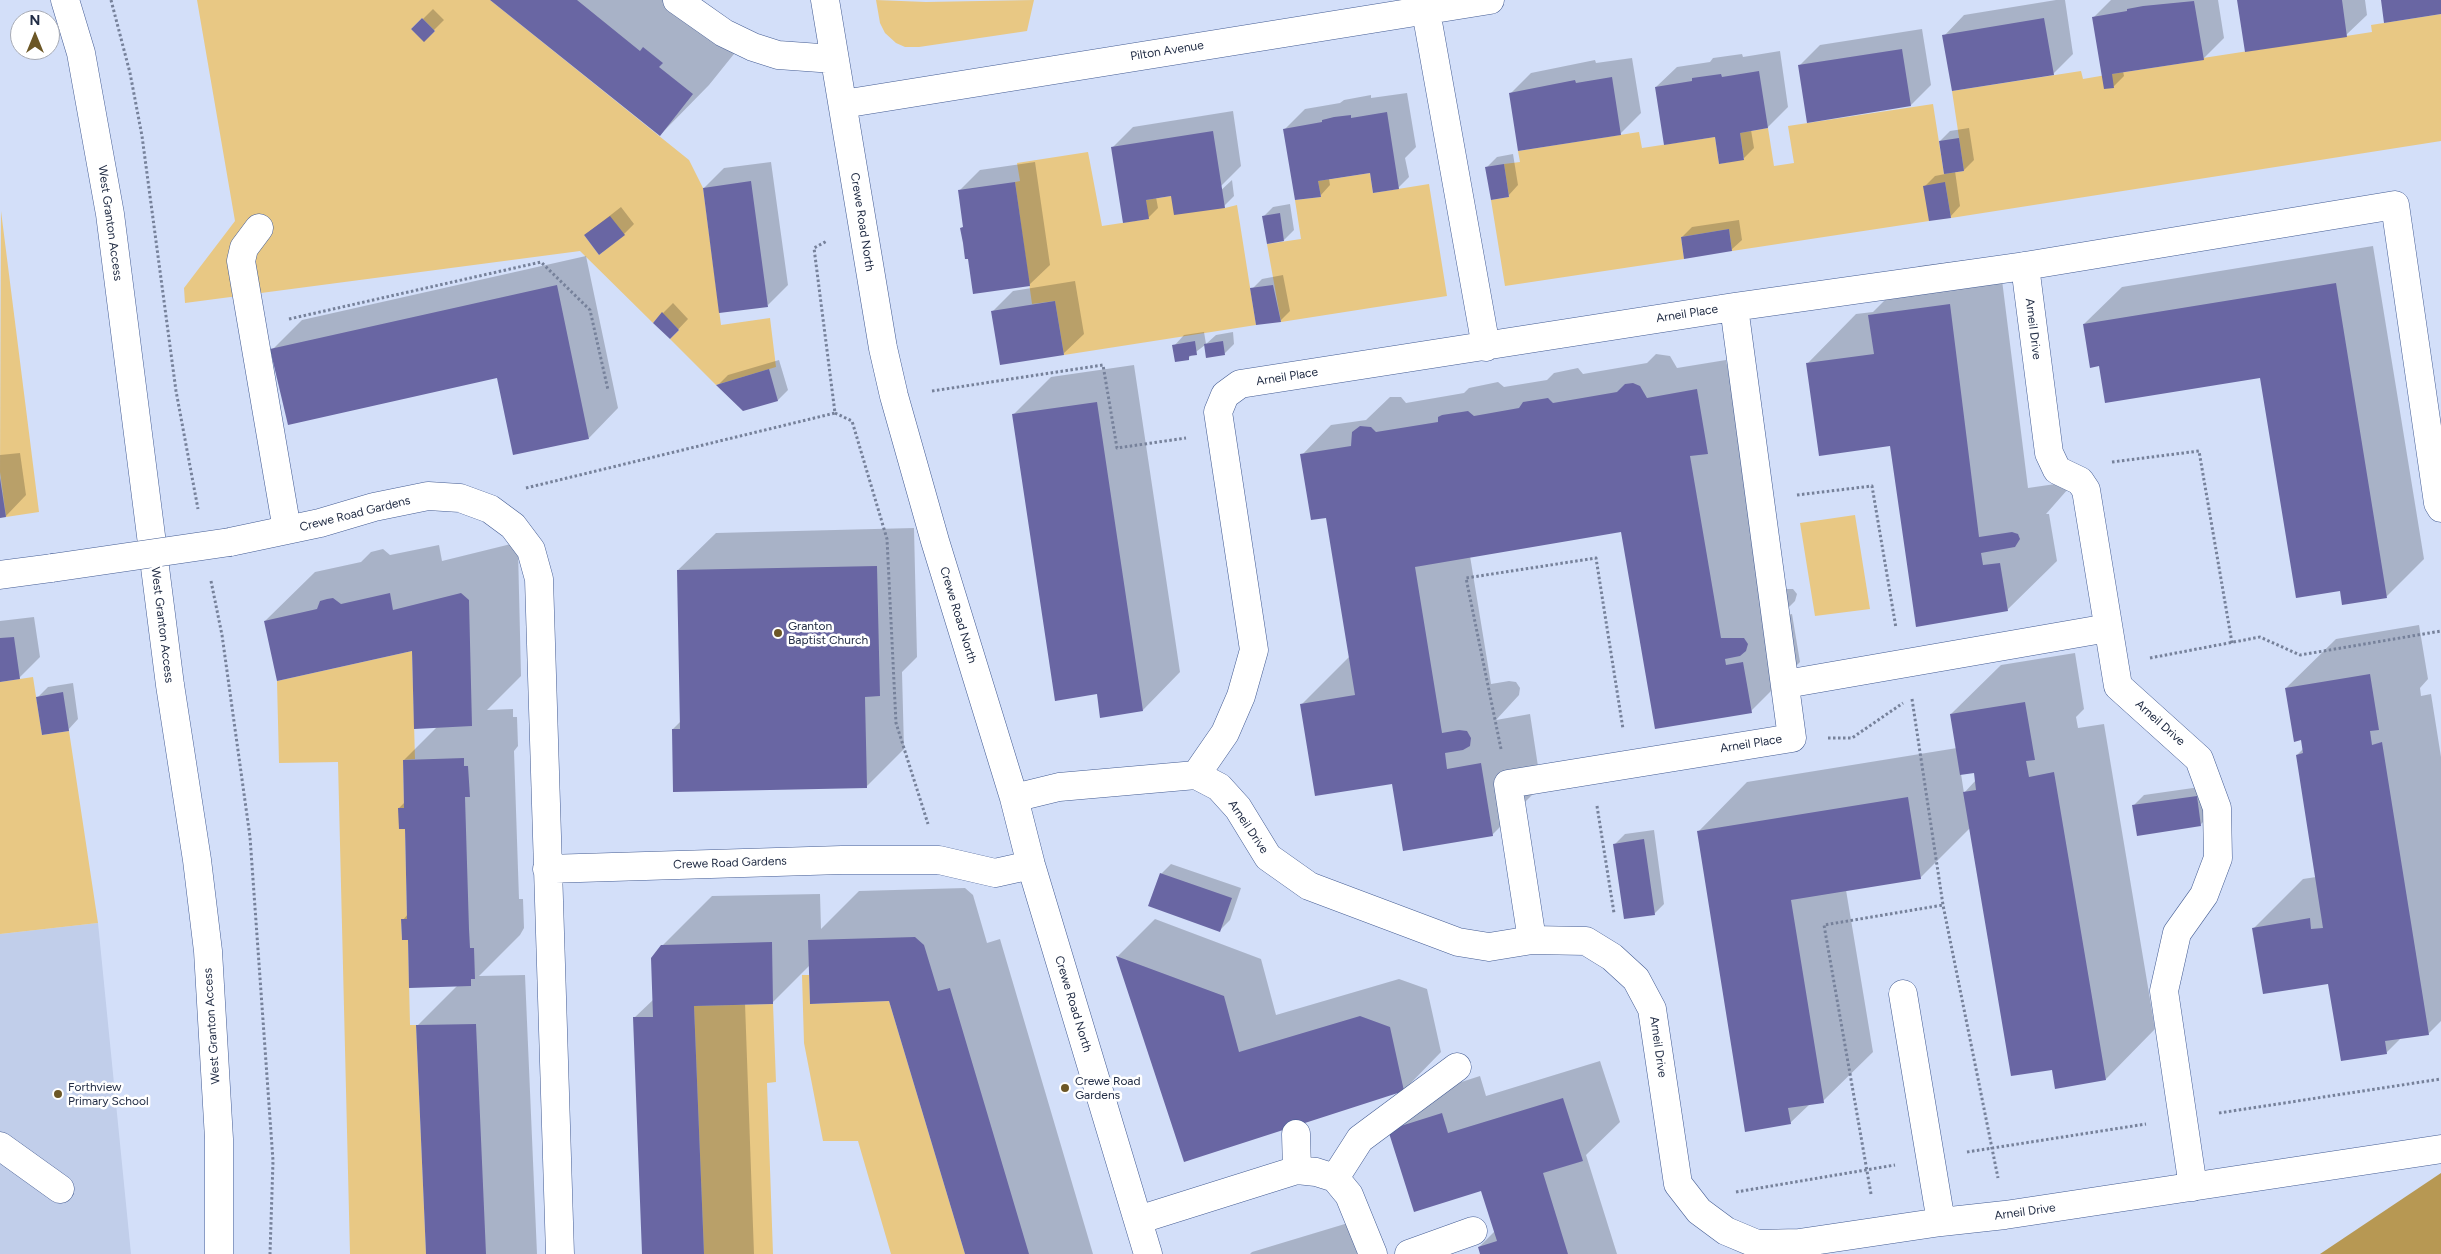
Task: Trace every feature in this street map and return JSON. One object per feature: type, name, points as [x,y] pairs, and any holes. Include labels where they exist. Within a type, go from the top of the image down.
[{"type":"street","name":"West Granton Access","points":[[65,0],[81,53],[110,214],[168,665],[208,951],[220,1139],[219,1254]]},
{"type":"street","points":[[677,0],[718,29],[753,47],[778,55],[834,59]]},
{"type":"street","name":"Crewe Road North","points":[[825,0],[882,348],[894,396],[935,541],[1014,798],[1032,865],[1148,1254]]},
{"type":"street","name":"Pilton Avenue","points":[[843,104],[1425,5],[1490,0]]},
{"type":"street","points":[[1425,5],[1486,347]]},
{"type":"street","points":[[1734,306],[2025,266],[2395,205],[2438,503],[2441,508]]},
{"type":"street","points":[[259,228],[244,248],[242,261],[287,530]]},
{"type":"street","name":"Arneil Drive","points":[[2025,266],[2049,453],[2057,470],[2080,481],[2086,490],[2118,686],[2199,759],[2217,808],[2218,858],[2204,895],[2177,933],[2164,991],[2193,1187]]},
{"type":"street","name":"Arneil Place","points":[[1196,775],[1225,733],[1241,696],[1254,650],[1218,412],[1225,395],[1240,384],[1486,347],[1734,306],[1792,738],[1508,784]]},
{"type":"street","name":"Crewe Road Gardens","points":[[0,575],[230,542],[287,530],[374,507],[428,496],[460,498],[490,509],[513,526],[531,550],[538,579],[560,1254]]},
{"type":"street","points":[[1786,684],[2108,628]]},
{"type":"street","points":[[1014,798],[1059,787],[1196,775]]},
{"type":"street","name":"Arneil Drive","points":[[1196,775],[1219,787],[1238,808],[1268,857],[1309,886],[1458,942],[1489,947],[1532,940],[1586,941],[1612,957],[1636,979],[1652,1009],[1678,1184],[1699,1211],[1726,1231],[1757,1244],[1799,1243],[1941,1222],[2005,1215],[2441,1149]]},
{"type":"street","points":[[1508,784],[1532,940]]},
{"type":"street","name":"Crewe Road Gardens","points":[[547,869],[842,860],[939,860],[995,873],[1032,865]]},
{"type":"street","points":[[1903,994],[1941,1222]]},
{"type":"street","points":[[1335,1178],[1360,1139],[1458,1067]]},
{"type":"street","points":[[1296,1134],[1297,1170]]},
{"type":"street","points":[[0,1146],[60,1189]]},
{"type":"street","points":[[1138,1220],[1297,1170],[1316,1172],[1335,1178],[1349,1195],[1373,1254]]},
{"type":"street","points":[[1409,1254],[1473,1231]]},
{"type":"path","points":[[111,0],[130,73],[142,136],[176,391],[200,518]]},
{"type":"path","points":[[835,413],[814,248],[862,221]]},
{"type":"path","points":[[252,328],[541,262],[590,310],[608,390]]},
{"type":"path","points":[[894,396],[1103,366],[1117,448],[1221,432]]},
{"type":"path","points":[[490,509],[525,488],[835,413],[852,421],[887,539],[896,723],[939,860]]},
{"type":"path","points":[[2080,481],[2100,463],[2199,451],[2232,643]]},
{"type":"path","points":[[1760,499],[1872,486],[1902,664],[1912,697],[1943,905],[2005,1215]]},
{"type":"path","points":[[1508,784],[1466,578],[1596,558],[1629,764]]},
{"type":"path","points":[[211,577],[222,635],[250,837],[273,1161],[270,1254]]},
{"type":"path","points":[[1592,771],[1617,934],[1612,957]]},
{"type":"path","points":[[1877,1231],[1824,925],[1943,905]]},
{"type":"path","points":[[1690,1199],[1992,1148],[2441,1079]]},
{"type":"shaded area","points":[[197,0],[490,0],[689,160],[703,188],[721,325],[770,318],[776,367],[716,385],[670,339],[679,330],[662,313],[653,323],[580,251],[185,303],[184,288],[235,221]],"holes":[[[422,18],[435,31],[424,41],[411,29]],[[584,235],[624,235],[599,255]]]},
{"type":"shaded area","points":[[876,0],[926,2],[1034,0],[1027,31],[919,47],[905,47],[896,43],[885,33],[880,23]]},
{"type":"shaded area","points":[[2441,14],[2441,141],[1951,218],[1945,182],[1929,221],[1732,251],[1729,229],[1681,237],[1684,259],[1505,286],[1491,200],[1509,197],[1504,164],[1520,162],[1518,151],[1639,132],[1642,148],[1715,137],[1719,164],[1744,159],[1740,133],[1768,128],[1774,166],[1794,163],[1788,126],[1933,104],[1944,174],[1964,171],[1952,91],[2081,71],[2083,79],[2372,32],[2371,25]]},
{"type":"shaded area","points":[[1088,152],[1102,226],[1148,219],[1146,200],[1171,196],[1225,208],[1237,205],[1256,325],[1064,355],[1055,301],[1032,304],[1015,182],[1020,181],[1017,163]]},
{"type":"shaded area","points":[[1370,173],[1373,193],[1429,184],[1447,296],[1281,322],[1267,244],[1301,239],[1295,200],[1321,197],[1318,181]]},
{"type":"shaded area","points":[[1,211],[39,512],[6,517],[0,472]]},
{"type":"shaded area","points":[[1855,515],[1870,609],[1815,616],[1800,523]]},
{"type":"shaded area","points":[[412,651],[415,759],[403,760],[404,808],[398,808],[405,829],[407,919],[401,919],[402,940],[408,940],[410,1025],[416,1025],[426,1254],[350,1254],[338,762],[279,763],[277,681]]},
{"type":"shaded area","points":[[33,677],[42,735],[69,731],[98,923],[0,934],[0,682]]},
{"type":"shaded area","name":"Forthview Primary School","points":[[98,923],[131,1254],[0,1254],[0,934]]},
{"type":"shaded area","points":[[802,975],[809,975],[810,1004],[889,1001],[965,1254],[891,1254],[858,1141],[823,1141],[804,1043]]},
{"type":"shaded area","points":[[773,1004],[776,1082],[767,1083],[773,1254],[704,1254],[694,1006]]},
{"type":"shaded area","points":[[2441,1173],[2441,1254],[2320,1254]]},
{"type":"building","points":[[490,0],[577,0],[640,51],[643,47],[663,63],[659,67],[693,94],[660,136]]},
{"type":"building","points":[[2237,0],[2342,0],[2347,37],[2245,52]]},
{"type":"building","points":[[2381,0],[2441,0],[2441,14],[2384,23]]},
{"type":"building","points":[[2194,1],[2204,60],[2112,74],[2114,88],[2104,89],[2092,17],[2127,11],[2127,9],[2143,6]]},
{"type":"building","points":[[422,18],[435,31],[424,42],[411,29]]},
{"type":"building","points":[[2044,18],[2054,75],[1952,91],[1942,35]]},
{"type":"building","points":[[1902,49],[1911,106],[1807,123],[1798,65]]},
{"type":"building","points":[[1759,71],[1768,128],[1740,133],[1744,160],[1719,164],[1715,137],[1664,145],[1655,87],[1692,81],[1692,78],[1721,74],[1722,77]]},
{"type":"building","points":[[1612,77],[1621,135],[1518,151],[1509,93],[1575,80],[1576,83]]},
{"type":"building","points":[[1387,112],[1399,189],[1373,193],[1370,173],[1318,181],[1321,197],[1295,200],[1283,129],[1322,122],[1322,120],[1334,117],[1351,115],[1351,118]]},
{"type":"building","points":[[1213,131],[1225,208],[1174,215],[1171,196],[1146,200],[1149,219],[1123,223],[1111,147]]},
{"type":"building","points":[[1959,138],[1964,171],[1944,174],[1939,141]]},
{"type":"building","points":[[1504,164],[1509,197],[1491,200],[1485,167]]},
{"type":"building","points":[[751,181],[768,307],[719,313],[703,188]]},
{"type":"building","points":[[1015,182],[1030,286],[973,294],[968,259],[965,259],[960,228],[963,227],[958,190]]},
{"type":"building","points":[[1945,182],[1951,218],[1929,221],[1923,186]]},
{"type":"building","points":[[1280,213],[1284,241],[1267,244],[1262,216]]},
{"type":"building","points":[[610,216],[625,235],[599,255],[584,235]]},
{"type":"building","points":[[1729,229],[1732,251],[1684,259],[1681,237]]},
{"type":"building","points":[[2336,283],[2387,598],[2342,605],[2340,591],[2296,598],[2260,378],[2105,403],[2099,366],[2090,368],[2083,324]]},
{"type":"building","points":[[557,285],[589,439],[513,455],[497,378],[288,425],[270,349]]},
{"type":"building","points":[[1273,285],[1281,322],[1256,325],[1250,288]]},
{"type":"building","points":[[1055,301],[1064,355],[1000,365],[991,311]]},
{"type":"building","points":[[1950,304],[1979,537],[2012,532],[2018,534],[2020,539],[2015,547],[1981,553],[1983,565],[2000,563],[2008,611],[1916,627],[1890,446],[1819,456],[1806,363],[1874,354],[1868,315]]},
{"type":"building","points":[[662,312],[679,330],[670,339],[653,323]]},
{"type":"building","points":[[1195,341],[1197,355],[1189,356],[1189,360],[1175,362],[1172,345]]},
{"type":"building","points":[[1223,341],[1225,355],[1206,358],[1204,344]]},
{"type":"building","points":[[769,369],[778,401],[743,411],[716,385]]},
{"type":"building","points":[[1633,383],[1640,386],[1647,398],[1697,389],[1708,454],[1690,456],[1721,638],[1744,638],[1748,644],[1746,651],[1740,656],[1725,659],[1726,665],[1743,662],[1752,713],[1655,729],[1621,532],[1415,567],[1442,733],[1459,730],[1467,731],[1471,738],[1470,746],[1463,750],[1445,753],[1447,769],[1481,763],[1493,836],[1403,851],[1392,784],[1315,796],[1300,704],[1355,695],[1326,518],[1311,520],[1300,454],[1351,446],[1352,432],[1360,426],[1371,427],[1376,432],[1438,422],[1438,417],[1442,415],[1468,411],[1474,416],[1519,408],[1523,402],[1548,398],[1553,403],[1617,392],[1625,384]]},
{"type":"building","points":[[1097,402],[1143,711],[1100,718],[1097,694],[1055,701],[1012,414]]},
{"type":"building","points":[[0,478],[6,517],[0,518]]},
{"type":"building","name":"Granton Baptist Church","points":[[877,566],[880,696],[865,697],[867,788],[673,792],[672,729],[680,729],[677,570]]},
{"type":"building","points":[[390,593],[393,610],[461,593],[469,600],[472,726],[414,729],[412,651],[277,681],[264,621],[317,609],[320,601],[327,599],[333,598],[341,604]]},
{"type":"building","points":[[14,637],[20,679],[0,682],[0,638]]},
{"type":"building","points":[[2370,674],[2379,730],[2370,731],[2372,745],[2382,742],[2429,1035],[2385,1041],[2387,1054],[2341,1061],[2328,984],[2263,994],[2252,928],[2310,918],[2311,929],[2323,928],[2296,755],[2303,753],[2301,740],[2294,742],[2285,688]]},
{"type":"building","points":[[63,692],[69,731],[42,735],[36,697]]},
{"type":"building","points":[[2025,702],[2035,760],[2026,761],[2029,777],[2054,772],[2106,1080],[2055,1089],[2052,1070],[2011,1076],[1963,792],[1976,790],[1974,773],[1960,775],[1950,714]]},
{"type":"building","points":[[464,758],[464,766],[468,766],[470,797],[465,797],[470,948],[474,948],[475,979],[471,979],[471,986],[409,988],[408,940],[402,940],[401,919],[407,919],[405,829],[399,829],[398,808],[404,808],[403,760]]},
{"type":"building","points":[[2197,796],[2201,826],[2137,836],[2132,805]]},
{"type":"building","points":[[1908,797],[1921,879],[1791,900],[1824,1103],[1788,1108],[1791,1124],[1745,1132],[1697,831]]},
{"type":"building","points":[[1644,839],[1655,915],[1624,919],[1613,844]]},
{"type":"building","points":[[1160,873],[1232,898],[1220,932],[1148,906]]},
{"type":"building","points":[[915,937],[924,945],[938,991],[950,988],[1029,1254],[965,1254],[889,1001],[810,1004],[808,940]]},
{"type":"building","points":[[772,942],[773,1004],[694,1006],[704,1254],[642,1254],[633,1017],[653,1017],[651,958],[661,945]]},
{"type":"building","points":[[1116,956],[1224,996],[1239,1052],[1360,1016],[1390,1027],[1404,1091],[1184,1162]]},
{"type":"building","points":[[476,1024],[486,1254],[426,1254],[416,1025]]},
{"type":"building","points":[[1563,1098],[1583,1161],[1543,1173],[1568,1254],[1480,1254],[1478,1247],[1497,1241],[1481,1191],[1414,1212],[1388,1130],[1442,1113],[1448,1133]]},
{"type":"place","name":"Granton Baptist Church","points":[[778,633]]},
{"type":"place","name":"Crewe Road Gardens","points":[[1065,1088]]},
{"type":"place","name":"Forthview Primary School","points":[[58,1094]]}]
